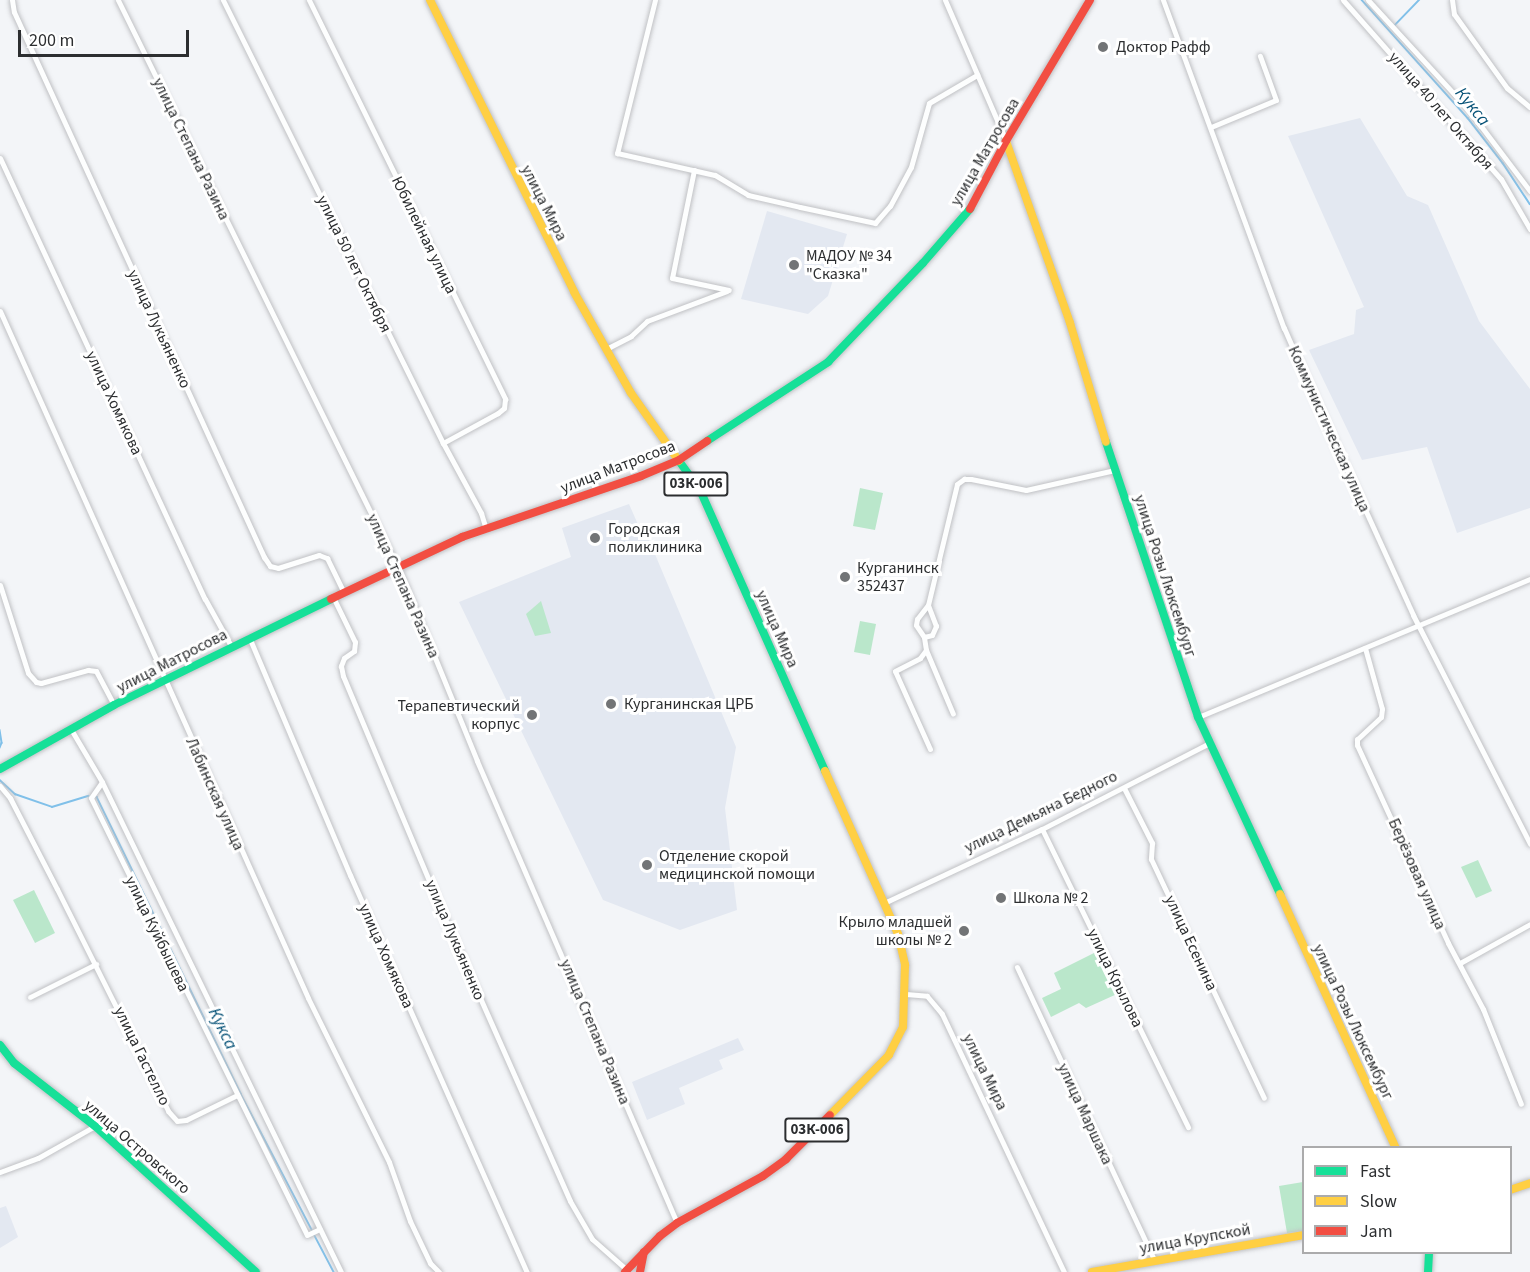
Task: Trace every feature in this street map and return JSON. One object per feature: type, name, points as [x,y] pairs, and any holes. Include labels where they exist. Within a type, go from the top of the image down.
[{"type":"street","name":"улица Лукьяненко","points":[[12,0],[14,12],[264,557],[270,566],[278,568],[319,555],[327,558],[344,593]]},
{"type":"street","name":"улица Степана Разина","points":[[118,0],[397,567],[477,761],[677,1223]]},
{"type":"street","name":"улица 50 лет Октября","points":[[223,0],[443,443],[481,513],[486,529]]},
{"type":"street","name":"Юбилейная улица","points":[[309,0],[506,399],[504,408],[498,413],[443,443]]},
{"type":"street","name":"улица Мира","points":[[430,0],[568,282],[631,393],[700,490],[898,933],[905,964],[906,994],[927,996],[942,1014],[1064,1272]]},
{"type":"street","points":[[655,0],[617,153],[715,175],[748,195],[875,223],[890,206],[911,167],[929,103],[977,75]]},
{"type":"street","name":"улица Розы Люксембург","points":[[945,0],[1012,152],[1070,322],[1115,470],[1198,717],[1395,1146]]},
{"type":"street","name":"улица Матросова","points":[[0,770],[114,705],[397,567],[486,529],[641,476],[680,460],[799,382],[841,350],[970,209],[1002,153],[1006,141],[1090,0]]},
{"type":"street","name":"Коммунистическая улица","points":[[1163,0],[1284,328],[1419,625],[1530,844]]},
{"type":"street","name":"улица 40 лет Октября","points":[[1343,0],[1501,179],[1530,229]]},
{"type":"street","name":"улица 40 лет Октября","points":[[1368,0],[1467,109],[1530,190]]},
{"type":"street","points":[[1452,0],[1454,14],[1507,88],[1530,107]]},
{"type":"street","points":[[1211,127],[1276,100],[1260,56]]},
{"type":"street","name":"улица Хомякова","points":[[0,158],[204,599],[231,646]]},
{"type":"street","points":[[606,349],[631,336],[647,321],[729,290],[672,278],[694,170]]},
{"type":"street","name":"Лабинская улица","points":[[0,311],[308,998],[389,1162],[410,1221],[430,1263],[439,1272]]},
{"type":"street","points":[[952,714],[926,650],[924,637],[915,625],[928,605],[954,491],[964,479],[1026,490],[1115,470]]},
{"type":"street","points":[[1198,717],[1530,579]]},
{"type":"street","points":[[0,585],[28,673],[36,682],[41,683],[88,670],[96,671],[114,705]]},
{"type":"street","name":"улица Лукьяненко","points":[[334,599],[355,642],[354,651],[344,658],[341,666],[343,676],[450,930],[570,1201],[592,1239],[627,1271]]},
{"type":"street","points":[[924,637],[932,635],[936,626],[928,605]]},
{"type":"street","name":"улица Хомякова","points":[[249,638],[350,875],[527,1272]]},
{"type":"street","name":"Берёзовая улица","points":[[1365,648],[1382,709],[1381,717],[1357,739],[1357,745],[1448,943],[1483,1009],[1521,1104]]},
{"type":"street","points":[[926,650],[920,658],[895,671],[930,749]]},
{"type":"street","name":"улица Куйбышева","points":[[72,730],[102,782],[315,1231],[341,1272]]},
{"type":"street","name":"улица Демьяна Бедного","points":[[884,903],[1042,829],[1209,743]]},
{"type":"street","name":"улица Куйбышева","points":[[102,782],[91,798],[306,1234],[315,1231]]},
{"type":"street","name":"улица Гастелло","points":[[0,786],[10,798],[96,964],[168,1111],[177,1121],[186,1120],[237,1095]]},
{"type":"street","name":"улица Есенина","points":[[1124,788],[1152,843],[1151,859],[1264,1098]]},
{"type":"street","name":"улица Крылова","points":[[1042,829],[1188,1127]]},
{"type":"street","points":[[1460,963],[1530,924]]},
{"type":"street","points":[[30,997],[96,964]]},
{"type":"street","name":"улица Маршака","points":[[1017,967],[1154,1260]]},
{"type":"street","name":"03К-006","points":[[627,1271],[644,1252],[677,1223],[763,1176],[811,1137],[889,1055],[903,1027],[906,994]]},
{"type":"street","name":"улица Островского","points":[[0,1045],[14,1063],[95,1126],[256,1272]]},
{"type":"street","points":[[0,1172],[38,1158],[95,1126]]},
{"type":"street","points":[[1512,1189],[1530,1183]]},
{"type":"street","name":"улица Крупской","points":[[1092,1272],[1302,1235]]},
{"type":"street","points":[[640,1272],[644,1252]]},
{"type":"street","points":[[1428,1272],[1429,1254]]},
{"type":"shaded area","points":[[1360,118],[1407,196],[1428,205],[1479,321],[1530,389],[1530,508],[1457,533],[1427,447],[1362,460],[1309,350],[1354,334],[1356,310],[1364,307],[1288,136]]},
{"type":"shaded area","name":"МАДОУ № 34 \"Сказка\"","points":[[767,211],[847,234],[828,296],[808,314],[741,299]]},
{"type":"shaded area","name":"Курганинская ЦРБ","points":[[629,504],[640,529],[644,528],[736,747],[725,808],[737,910],[680,930],[603,900],[459,602],[571,557],[562,528]]},
{"type":"shaded area","points":[[738,1038],[744,1050],[719,1060],[723,1069],[679,1088],[685,1104],[647,1120],[632,1082]]},
{"type":"shaded area","points":[[6,1206],[18,1237],[0,1248],[0,1208]]},
{"type":"green space","points":[[860,488],[883,493],[875,530],[853,526]]},
{"type":"green space","points":[[541,601],[551,633],[535,636],[526,614]]},
{"type":"green space","points":[[860,621],[876,624],[870,655],[854,652]]},
{"type":"green space","points":[[1478,860],[1492,891],[1476,898],[1461,867]]},
{"type":"green space","points":[[34,890],[55,933],[35,943],[13,900]]},
{"type":"green space","points":[[1096,952],[1117,994],[1086,1008],[1079,1003],[1051,1017],[1042,998],[1061,989],[1054,973]]},
{"type":"green space","points":[[1302,1182],[1302,1231],[1287,1233],[1279,1186]]},
{"type":"waterway","name":"Кукса","points":[[1362,0],[1468,118],[1503,163],[1530,204]]},
{"type":"waterway","name":"Кукса","points":[[1395,25],[1419,0]]},
{"type":"waterway","name":"Кукса","points":[[0,730],[2,743],[0,748]]},
{"type":"waterway","name":"Кукса","points":[[0,780],[15,794],[52,807],[88,796]]},
{"type":"waterway","name":"Кукса","points":[[94,796],[97,797],[241,1094],[312,1230]]},
{"type":"waterway","name":"Кукса","points":[[314,1234],[334,1272]]},
{"type":"traffic: fast","points":[[707,441],[828,362],[923,263],[970,209]]},
{"type":"traffic: fast","points":[[1106,442],[1198,717],[1280,894]]},
{"type":"traffic: fast","points":[[679,461],[700,490],[825,771]]},
{"type":"traffic: fast","points":[[0,769],[114,705],[331,599]]},
{"type":"traffic: fast","points":[[0,1045],[14,1063],[95,1126],[256,1272]]},
{"type":"traffic: fast","points":[[1428,1272],[1429,1254]]},
{"type":"traffic: slow","points":[[430,0],[574,292],[631,393],[679,461]]},
{"type":"traffic: slow","points":[[1006,141],[1070,323],[1106,442]]},
{"type":"traffic: slow","points":[[825,771],[898,934],[905,965],[903,1027],[889,1055],[830,1115]]},
{"type":"traffic: slow","points":[[1280,894],[1395,1146]]},
{"type":"traffic: slow","points":[[1512,1189],[1530,1183]]},
{"type":"traffic: slow","points":[[1092,1272],[1302,1235]]},
{"type":"traffic: jam","points":[[970,209],[1006,141],[1090,0]]},
{"type":"traffic: jam","points":[[331,599],[462,537],[641,476],[679,460],[707,441]]},
{"type":"traffic: jam","points":[[625,1272],[660,1236],[677,1223],[763,1176],[786,1159],[830,1115]]},
{"type":"traffic: jam","points":[[640,1272],[644,1252]]},
{"type":"place","name":"Доктор Рафф","points":[[1103,47]]},
{"type":"place","name":"МАДОУ № 34 \"Сказка\"","points":[[794,265]]},
{"type":"place","name":"Городская поликлиника","points":[[595,538]]},
{"type":"place","name":"Курганинск 352437","points":[[845,577]]},
{"type":"place","name":"Курганинская ЦРБ","points":[[611,704]]},
{"type":"place","name":"Терапевтический корпус","points":[[532,715]]},
{"type":"place","name":"Отделение скорой медицинской помощи","points":[[647,865]]},
{"type":"place","name":"Школа № 2","points":[[1001,898]]},
{"type":"place","name":"Крыло младшей школы № 2","points":[[964,931]]}]
